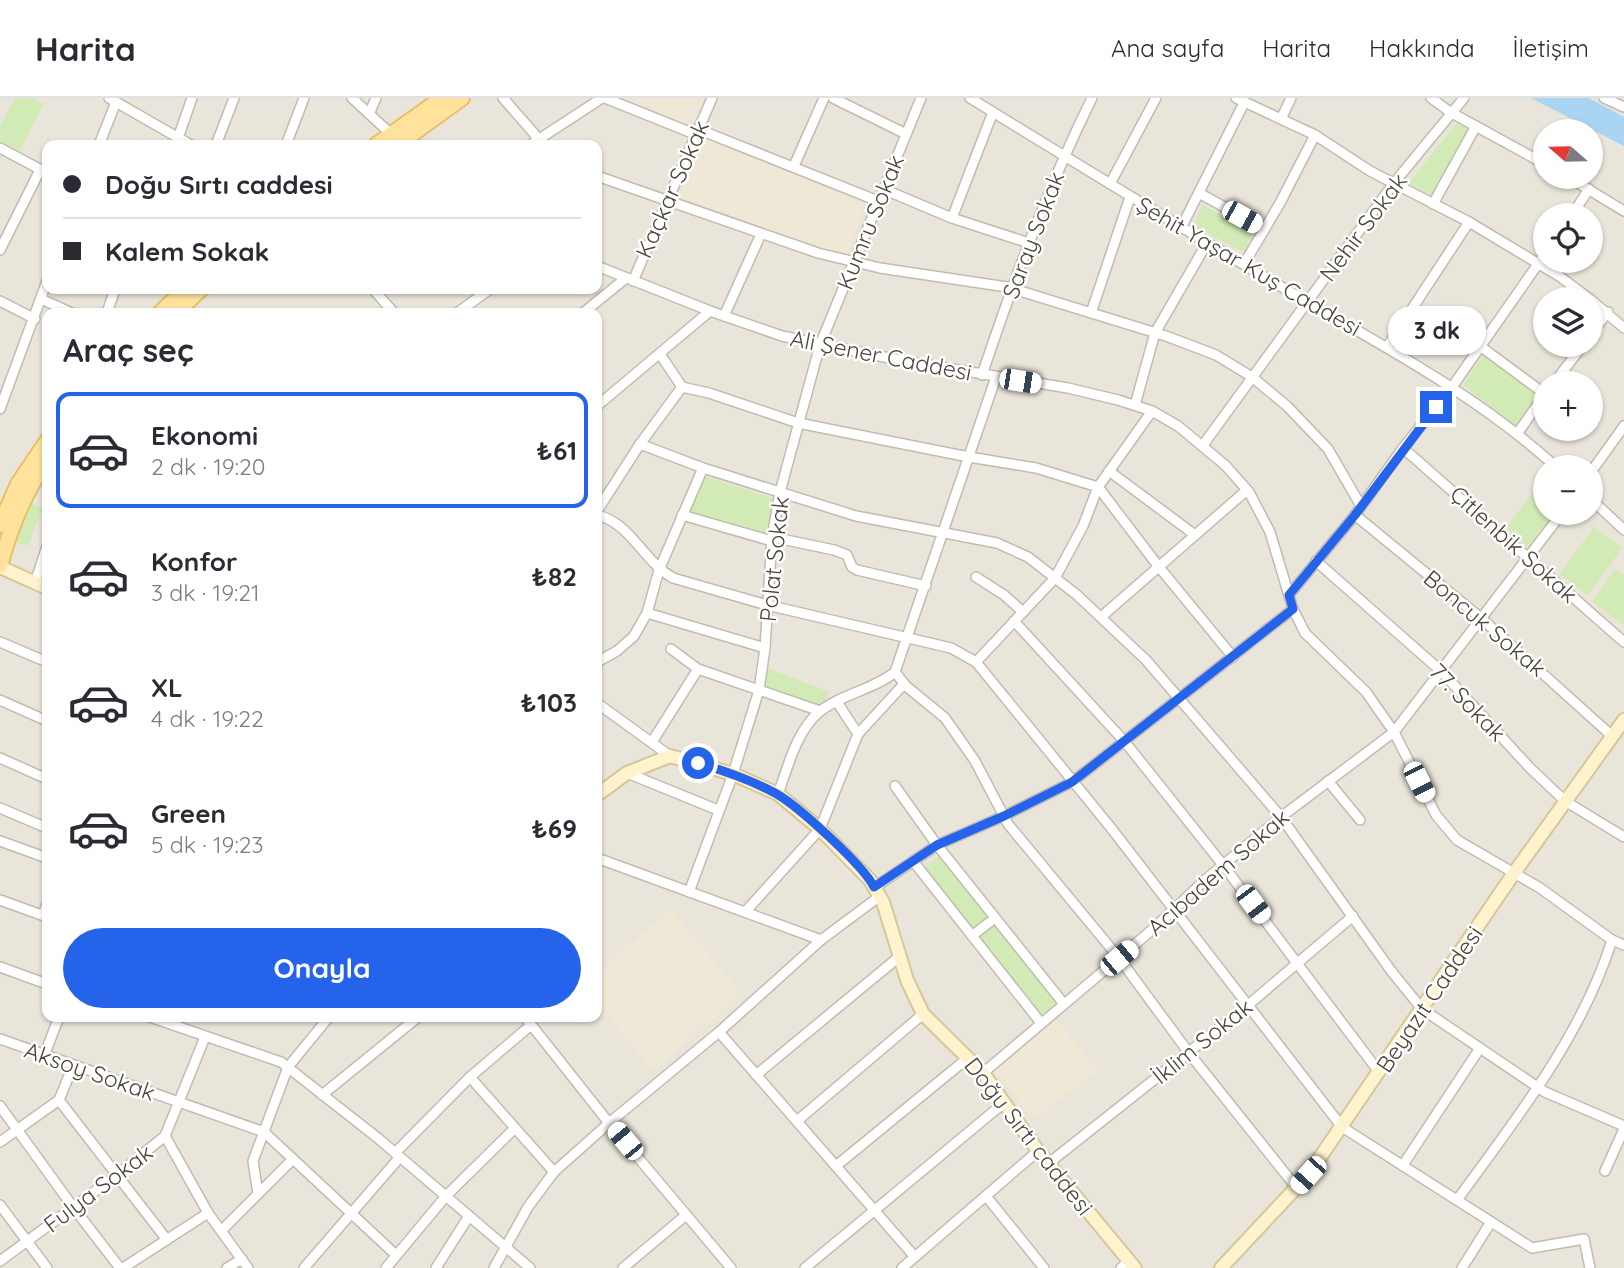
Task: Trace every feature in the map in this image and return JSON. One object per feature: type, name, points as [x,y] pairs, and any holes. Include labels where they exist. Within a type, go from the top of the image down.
[{"type":"main road","points":[[394,139],[442,98]]},
{"type":"main road","points":[[394,139],[462,98]]},
{"type":"main road","points":[[165,308],[180,294]]},
{"type":"main road","points":[[181,308],[196,294]]},
{"type":"main road","points":[[0,525],[18,484],[42,448]]},
{"type":"main road","points":[[0,567],[9,534],[28,489],[42,471]]},
{"type":"street","points":[[178,138],[192,98]]},
{"type":"street","points":[[218,140],[234,98]]},
{"type":"street","points":[[288,140],[304,98]]},
{"type":"street","points":[[352,98],[394,139]]},
{"type":"street","points":[[369,114],[376,98]]},
{"type":"street","points":[[503,98],[535,140]]},
{"type":"street","points":[[541,140],[604,98],[794,166],[878,201]]},
{"type":"street","name":"Kaçkar Sokak","points":[[629,279],[712,98]]},
{"type":"street","points":[[794,166],[824,98]]},
{"type":"street","points":[[833,98],[906,135]]},
{"type":"street","name":"Kumru Sokak","points":[[820,345],[921,98]]},
{"type":"street","name":"Şehit Yaşar Kuş Caddesi","points":[[970,98],[1181,228],[1452,387],[1542,455]]},
{"type":"street","name":"Saray Sokak","points":[[982,375],[1029,243],[1064,156],[1092,98]]},
{"type":"street","points":[[1110,184],[1156,98]]},
{"type":"street","points":[[1281,119],[1291,98]]},
{"type":"street","points":[[1431,98],[1450,113],[1533,157]]},
{"type":"street","name":"Nehir Sokak","points":[[1203,445],[1394,183],[1464,98]]},
{"type":"street","points":[[1604,98],[1624,107]]},
{"type":"street","points":[[101,140],[113,100],[182,140]]},
{"type":"street","points":[[1181,228],[1240,100],[1315,135],[1370,171],[1469,222],[1533,260]]},
{"type":"street","points":[[952,218],[993,112]]},
{"type":"street","points":[[1433,204],[1476,126]]},
{"type":"street","points":[[1244,264],[1315,135]]},
{"type":"street","points":[[0,148],[42,170]]},
{"type":"street","points":[[0,250],[42,175]]},
{"type":"street","points":[[602,178],[818,253],[880,268],[1011,289],[1155,333],[1216,355],[1252,377],[1287,406],[1328,449],[1361,506]]},
{"type":"street","points":[[883,189],[952,218],[1029,243]]},
{"type":"street","points":[[1580,203],[1590,189],[1624,211]]},
{"type":"street","points":[[1199,193],[1264,229]]},
{"type":"street","points":[[1091,313],[1130,197]]},
{"type":"street","points":[[1387,347],[1469,222]]},
{"type":"street","points":[[724,316],[761,234]]},
{"type":"street","points":[[1135,405],[1155,333],[1207,243]]},
{"type":"street","name":"Ali Şener Caddesi","points":[[602,268],[782,336],[982,375],[1068,388],[1135,405],[1178,426],[1203,445],[1247,489],[1270,532],[1293,609],[1305,633],[1366,692],[1394,732],[1436,815],[1457,840],[1540,888],[1612,940],[1624,945]]},
{"type":"street","points":[[1289,595],[1355,515],[1403,448],[1452,387],[1533,272]]},
{"type":"street","points":[[1552,273],[1572,287]]},
{"type":"street","points":[[590,308],[629,279]]},
{"type":"street","points":[[0,409],[43,294]]},
{"type":"street","points":[[377,294],[390,308]]},
{"type":"street","points":[[464,308],[483,294]]},
{"type":"street","points":[[41,299],[61,308]]},
{"type":"street","points":[[0,302],[35,319]]},
{"type":"street","points":[[1603,309],[1624,328]]},
{"type":"street","points":[[602,402],[710,311]]},
{"type":"street","points":[[1603,318],[1608,312]]},
{"type":"street","name":"Polat Sokak","points":[[689,892],[733,774],[759,690],[765,648],[772,539],[780,492],[820,345]]},
{"type":"street","points":[[1480,345],[1533,385]]},
{"type":"street","points":[[660,354],[682,387],[709,393],[798,423],[1036,468],[1098,487],[1158,567],[1233,657]]},
{"type":"street","points":[[1563,371],[1574,357]]},
{"type":"street","points":[[778,794],[806,726],[820,711],[883,682],[895,672],[996,377]]},
{"type":"street","points":[[602,505],[640,444],[682,387]]},
{"type":"street","points":[[976,662],[1055,578],[1083,526],[1098,487],[1152,411]]},
{"type":"street","points":[[1517,434],[1533,411]]},
{"type":"street","points":[[1603,455],[1624,425]]},
{"type":"street","points":[[640,444],[703,468],[856,516],[1010,547],[1028,557],[1101,617],[1146,660],[1180,699],[1281,817],[1392,972],[1422,1009],[1539,1088],[1624,1128],[1605,1171]]},
{"type":"street","name":"Çitlenbik Sokak","points":[[1403,448],[1624,642]]},
{"type":"street","points":[[602,659],[617,651],[634,636],[647,613],[659,570],[703,468]]},
{"type":"street","points":[[1110,471],[1195,535]]},
{"type":"street","points":[[1101,617],[1247,489]]},
{"type":"street","points":[[1603,510],[1624,530]]},
{"type":"street","points":[[602,515],[621,525],[659,570],[673,578],[766,605],[951,648],[976,662],[1342,1127],[1532,1248],[1584,1239],[1590,1268]]},
{"type":"street","points":[[682,515],[772,539],[834,550],[847,555],[856,570],[926,586]]},
{"type":"street","name":"Boncuk Sokak","points":[[1355,515],[1482,619],[1612,736]]},
{"type":"street","name":"Acıbadem Sokak","points":[[983,1073],[1119,958],[1223,865],[1281,817],[1394,732],[1553,525]]},
{"type":"street","name":"77. Sokak","points":[[1316,561],[1442,672],[1530,768],[1565,801],[1624,837]]},
{"type":"street","points":[[0,567],[41,586]]},
{"type":"street","points":[[976,577],[1004,595],[1023,612]]},
{"type":"street","points":[[494,1268],[528,1207],[554,1172],[913,862],[937,845],[1072,782],[1293,609]]},
{"type":"street","points":[[647,613],[765,648]]},
{"type":"street","points":[[1014,621],[1125,742],[1223,865],[1379,1072]]},
{"type":"street","points":[[0,642],[42,660]]},
{"type":"street","points":[[671,649],[698,669],[820,711]]},
{"type":"street","points":[[652,742],[698,669]]},
{"type":"street","points":[[895,672],[904,684],[945,718],[975,761],[1004,816],[1119,958],[1189,1053],[1296,1187]]},
{"type":"street","points":[[745,912],[820,829],[858,734],[904,684]]},
{"type":"street","points":[[0,700],[42,718]]},
{"type":"street","points":[[837,702],[858,734]]},
{"type":"street","points":[[602,707],[670,756]]},
{"type":"street","name":"Beyazıt Caddesi","points":[[1221,1268],[1296,1187],[1342,1127],[1514,873],[1624,720]]},
{"type":"street","points":[[602,790],[627,773],[670,756]]},
{"type":"street","name":"Doğu Sırtı caddesi","points":[[670,756],[733,774],[778,794],[855,862],[877,892],[907,980],[923,1014],[983,1073],[1038,1151],[1128,1266]]},
{"type":"street","points":[[0,758],[42,777]]},
{"type":"street","points":[[627,773],[718,810]]},
{"type":"street","points":[[1328,781],[1360,820]]},
{"type":"street","points":[[895,786],[937,845],[1064,1004]]},
{"type":"street","points":[[0,808],[42,826]]},
{"type":"street","points":[[0,841],[42,856]]},
{"type":"street","points":[[602,862],[821,940]]},
{"type":"street","points":[[913,862],[1041,1023]]},
{"type":"street","points":[[0,901],[42,915]]},
{"type":"street","name":"İklim Sokak","points":[[1049,1163],[1247,1006],[1353,916]]},
{"type":"street","points":[[973,935],[995,918]]},
{"type":"street","points":[[1457,1200],[1539,1088],[1598,981],[1612,940]]},
{"type":"street","points":[[756,1074],[900,956]]},
{"type":"street","points":[[0,967],[42,982]]},
{"type":"street","points":[[797,1121],[923,1014]]},
{"type":"street","points":[[44,1056],[58,1022]]},
{"type":"street","points":[[168,1022],[281,1062],[397,1155],[530,1268]]},
{"type":"street","points":[[258,1194],[253,1161],[288,1068],[324,1022]]},
{"type":"street","points":[[322,1094],[412,1022]]},
{"type":"street","points":[[304,1268],[352,1214],[397,1155],[470,1077],[527,1022]]},
{"type":"street","points":[[529,1022],[731,1268]]},
{"type":"street","points":[[719,1032],[915,1257]]},
{"type":"street","name":"Fulya Sokak","points":[[0,1261],[117,1175],[165,1136],[205,1037]]},
{"type":"street","name":"Aksoy Sokak","points":[[0,1040],[264,1132]]},
{"type":"street","points":[[1403,1165],[1480,1048]]},
{"type":"street","points":[[836,1166],[969,1058]]},
{"type":"street","points":[[0,1142],[60,1100],[73,1066]]},
{"type":"street","points":[[470,1077],[554,1172]]},
{"type":"street","points":[[60,1100],[167,1240]]},
{"type":"street","points":[[805,1268],[1004,1102]]},
{"type":"street","points":[[0,1105],[73,1208],[122,1268],[208,1213]]},
{"type":"street","points":[[386,1268],[446,1196],[515,1128]]},
{"type":"street","points":[[264,1132],[396,1255]]},
{"type":"street","points":[[165,1136],[208,1213],[248,1268]]},
{"type":"street","points":[[902,1268],[1038,1151]]},
{"type":"street","points":[[222,1230],[293,1159]]},
{"type":"street","points":[[986,1196],[1044,1268]]},
{"type":"street","points":[[0,1205],[47,1268]]},
{"type":"street","points":[[623,1268],[686,1215]]},
{"type":"street","points":[[436,1268],[469,1216]]},
{"type":"street","points":[[1462,1268],[1491,1222]]},
{"type":"street","points":[[227,1268],[242,1259]]},
{"type":"shaded area","points":[[0,98],[1624,98],[1624,1268],[0,1268]]},
{"type":"shaded area","points":[[630,98],[704,98],[690,127]]},
{"type":"shaded area","points":[[704,136],[865,204],[848,253],[822,250],[680,197]]},
{"type":"shaded area","points":[[671,909],[742,993],[705,1026],[701,1024],[687,1037],[690,1040],[652,1070],[602,1008],[602,968]]},
{"type":"shaded area","points":[[1057,1019],[1097,1071],[1034,1119],[994,1072]]},
{"type":"green space","points":[[15,98],[32,98],[44,104],[19,151],[0,140],[0,126]]},
{"type":"green space","points":[[1457,123],[1472,131],[1435,196],[1409,183]]},
{"type":"green space","points":[[1203,205],[1254,233],[1244,252],[1193,226]]},
{"type":"green space","points":[[1485,353],[1533,388],[1533,405],[1517,427],[1463,385]]},
{"type":"green space","points":[[706,477],[773,498],[766,535],[690,513],[702,479]]},
{"type":"green space","points":[[1533,491],[1533,525],[1544,525],[1527,547],[1506,528]]},
{"type":"green space","points":[[32,504],[42,508],[28,546],[15,543]]},
{"type":"green space","points":[[1594,527],[1622,548],[1588,595],[1559,574]]},
{"type":"green space","points":[[1615,569],[1624,576],[1624,625],[1592,602]]},
{"type":"green space","points":[[768,668],[829,692],[823,705],[817,706],[764,688]]},
{"type":"green space","points":[[939,857],[987,917],[974,929],[925,867]]},
{"type":"green space","points":[[995,925],[1056,1003],[1041,1015],[980,937]]},
{"type":"water","points":[[1531,98],[1589,98],[1624,117],[1624,146],[1603,135],[1603,119],[1572,119]]},
{"type":"route","points":[[698,763],[733,774],[778,794],[846,854],[874,887],[937,845],[1072,782],[1293,609],[1289,595],[1355,515],[1436,407]]}]
